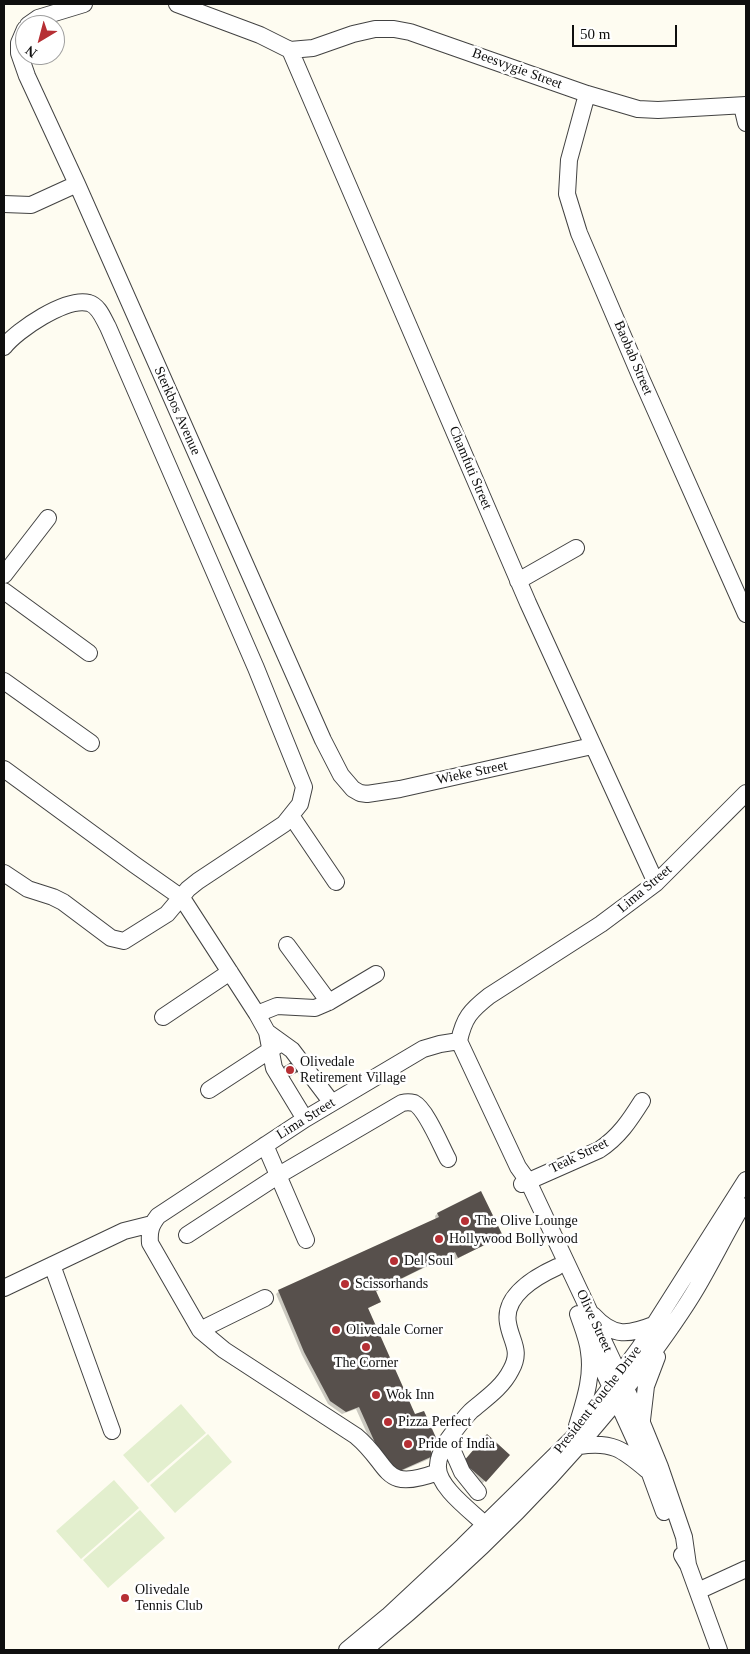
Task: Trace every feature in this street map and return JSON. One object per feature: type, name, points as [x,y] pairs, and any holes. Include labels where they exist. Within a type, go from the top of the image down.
[{"type":"street","points":[[48,15],[84,4]]},
{"type":"street","points":[[178,4],[260,35],[290,50]]},
{"type":"street","name":"Beesvygie Street","points":[[290,50],[314,48],[353,34],[394,28],[638,110],[744,105]]},
{"type":"street","name":"Chamfuti Street","points":[[290,50],[518,581],[656,883]]},
{"type":"street","name":"Sterkbos Avenue","points":[[23,65],[322,740],[341,775],[353,789]]},
{"type":"street","name":"Baobab Street","points":[[587,94],[569,160],[567,194],[579,233],[746,614]]},
{"type":"street","points":[[744,105],[746,123]]},
{"type":"street","points":[[4,204],[30,205],[77,184]]},
{"type":"street","points":[[4,347],[23,328],[65,306],[79,303],[90,304],[98,308],[108,327],[256,668],[304,787],[300,804],[292,817],[284,824],[198,881],[167,914],[120,941],[111,938],[63,902],[28,889],[4,873]]},
{"type":"street","points":[[4,575],[48,518]]},
{"type":"street","points":[[518,581],[576,548]]},
{"type":"street","points":[[4,591],[89,652]]},
{"type":"street","points":[[4,681],[91,743]]},
{"type":"street","name":"Wieke Street","points":[[353,789],[367,794],[400,789],[592,746]]},
{"type":"street","points":[[4,769],[134,866],[182,898],[257,1014],[276,1047],[274,1068],[305,1119]]},
{"type":"street","name":"Lima Street","points":[[152,1224],[158,1216],[265,1144],[422,1049],[458,1041],[462,1024],[477,1005],[601,924],[656,883],[746,793]]},
{"type":"street","points":[[292,817],[336,882]]},
{"type":"street","points":[[288,945],[329,1002]]},
{"type":"street","points":[[163,1017],[230,972]]},
{"type":"street","points":[[257,1014],[277,1006],[315,1008],[329,1002],[376,974]]},
{"type":"street","name":"Olive Street","points":[[458,1041],[525,1182],[578,1286],[583,1312]]},
{"type":"street","points":[[209,1090],[276,1047],[292,1050],[332,1103]]},
{"type":"street","name":"Teak Street","points":[[525,1182],[599,1150],[610,1143],[623,1130],[642,1101]]},
{"type":"street","points":[[187,1234],[279,1175],[396,1105],[408,1102],[416,1104],[448,1159]]},
{"type":"street","points":[[265,1144],[306,1240]]},
{"type":"street","name":"President Fouche Drive","points":[[662,1328],[746,1180]]},
{"type":"street","name":"Olive Street","points":[[525,1182],[547,1248],[583,1312],[619,1388],[674,1540],[688,1565],[719,1650]]},
{"type":"street","name":"President Fouche Drive","points":[[364,1650],[490,1529],[553,1476],[576,1442],[619,1388],[662,1328],[696,1289],[746,1197]]},
{"type":"street","points":[[4,1288],[124,1231],[152,1224]]},
{"type":"street","points":[[152,1224],[149,1232],[150,1243],[200,1330],[224,1350],[356,1436],[374,1452],[384,1468],[393,1477],[412,1480],[438,1472]]},
{"type":"street","points":[[52,1265],[112,1431]]},
{"type":"street","points":[[490,1529],[447,1490],[438,1472],[438,1464],[443,1448],[460,1422],[500,1386],[511,1371],[516,1358],[516,1348],[508,1325],[507,1312],[513,1299],[538,1277],[557,1267]]},
{"type":"street","points":[[200,1330],[265,1298]]},
{"type":"street","points":[[583,1312],[619,1333],[662,1328],[648,1376],[642,1423]]},
{"type":"street","points":[[583,1312],[590,1368],[576,1442],[615,1447],[625,1452],[649,1471]]},
{"type":"street","name":"Olive Street","points":[[619,1388],[642,1423],[660,1467],[684,1537],[688,1565]]},
{"type":"street","points":[[448,1440],[462,1472],[478,1492]]},
{"type":"street","name":"President Fouche Drive","points":[[347,1650],[388,1616],[463,1546],[490,1529],[498,1511],[536,1475],[576,1442]]},
{"type":"street","points":[[468,1508],[498,1511]]},
{"type":"street","points":[[463,1546],[469,1521],[468,1508]]},
{"type":"street","points":[[698,1591],[746,1569]]},
{"type":"green space","points":[[181,1404],[206,1433],[148,1483],[123,1455]]},
{"type":"green space","points":[[208,1434],[232,1462],[175,1513],[150,1485]]},
{"type":"green space","points":[[114,1480],[139,1508],[81,1559],[56,1531]]},
{"type":"green space","points":[[140,1510],[165,1538],[108,1588],[83,1560]]},
{"type":"building","name":"Olivedale Retirement Village","points":[[295,1060],[301,1070],[284,1080],[278,1070]]},
{"type":"building","name":"Olivedale Corner","points":[[481,1191],[503,1236],[458,1258],[455,1252],[376,1291],[381,1302],[368,1308],[415,1414],[424,1411],[438,1442],[429,1446],[433,1456],[395,1473],[391,1463],[385,1465],[359,1407],[346,1412],[330,1401],[304,1352],[278,1290],[439,1217],[437,1213]]},
{"type":"building","points":[[487,1434],[510,1455],[486,1482],[463,1462]]},
{"type":"place","name":"Olivedale Retirement Village","points":[[290,1070]]},
{"type":"place","name":"The Olive Lounge","points":[[465,1221]]},
{"type":"place","name":"Hollywood Bollywood","points":[[439,1239]]},
{"type":"place","name":"Del Soul","points":[[394,1261]]},
{"type":"place","name":"Scissorhands","points":[[345,1284]]},
{"type":"place","name":"Olivedale Corner","points":[[336,1330]]},
{"type":"place","name":"The Corner","points":[[366,1347]]},
{"type":"place","name":"Wok Inn","points":[[376,1395]]},
{"type":"place","name":"Pizza Perfect","points":[[388,1422]]},
{"type":"place","name":"Pride of India","points":[[408,1444]]},
{"type":"place","name":"Olivedale Tennis Club","points":[[125,1598]]}]
